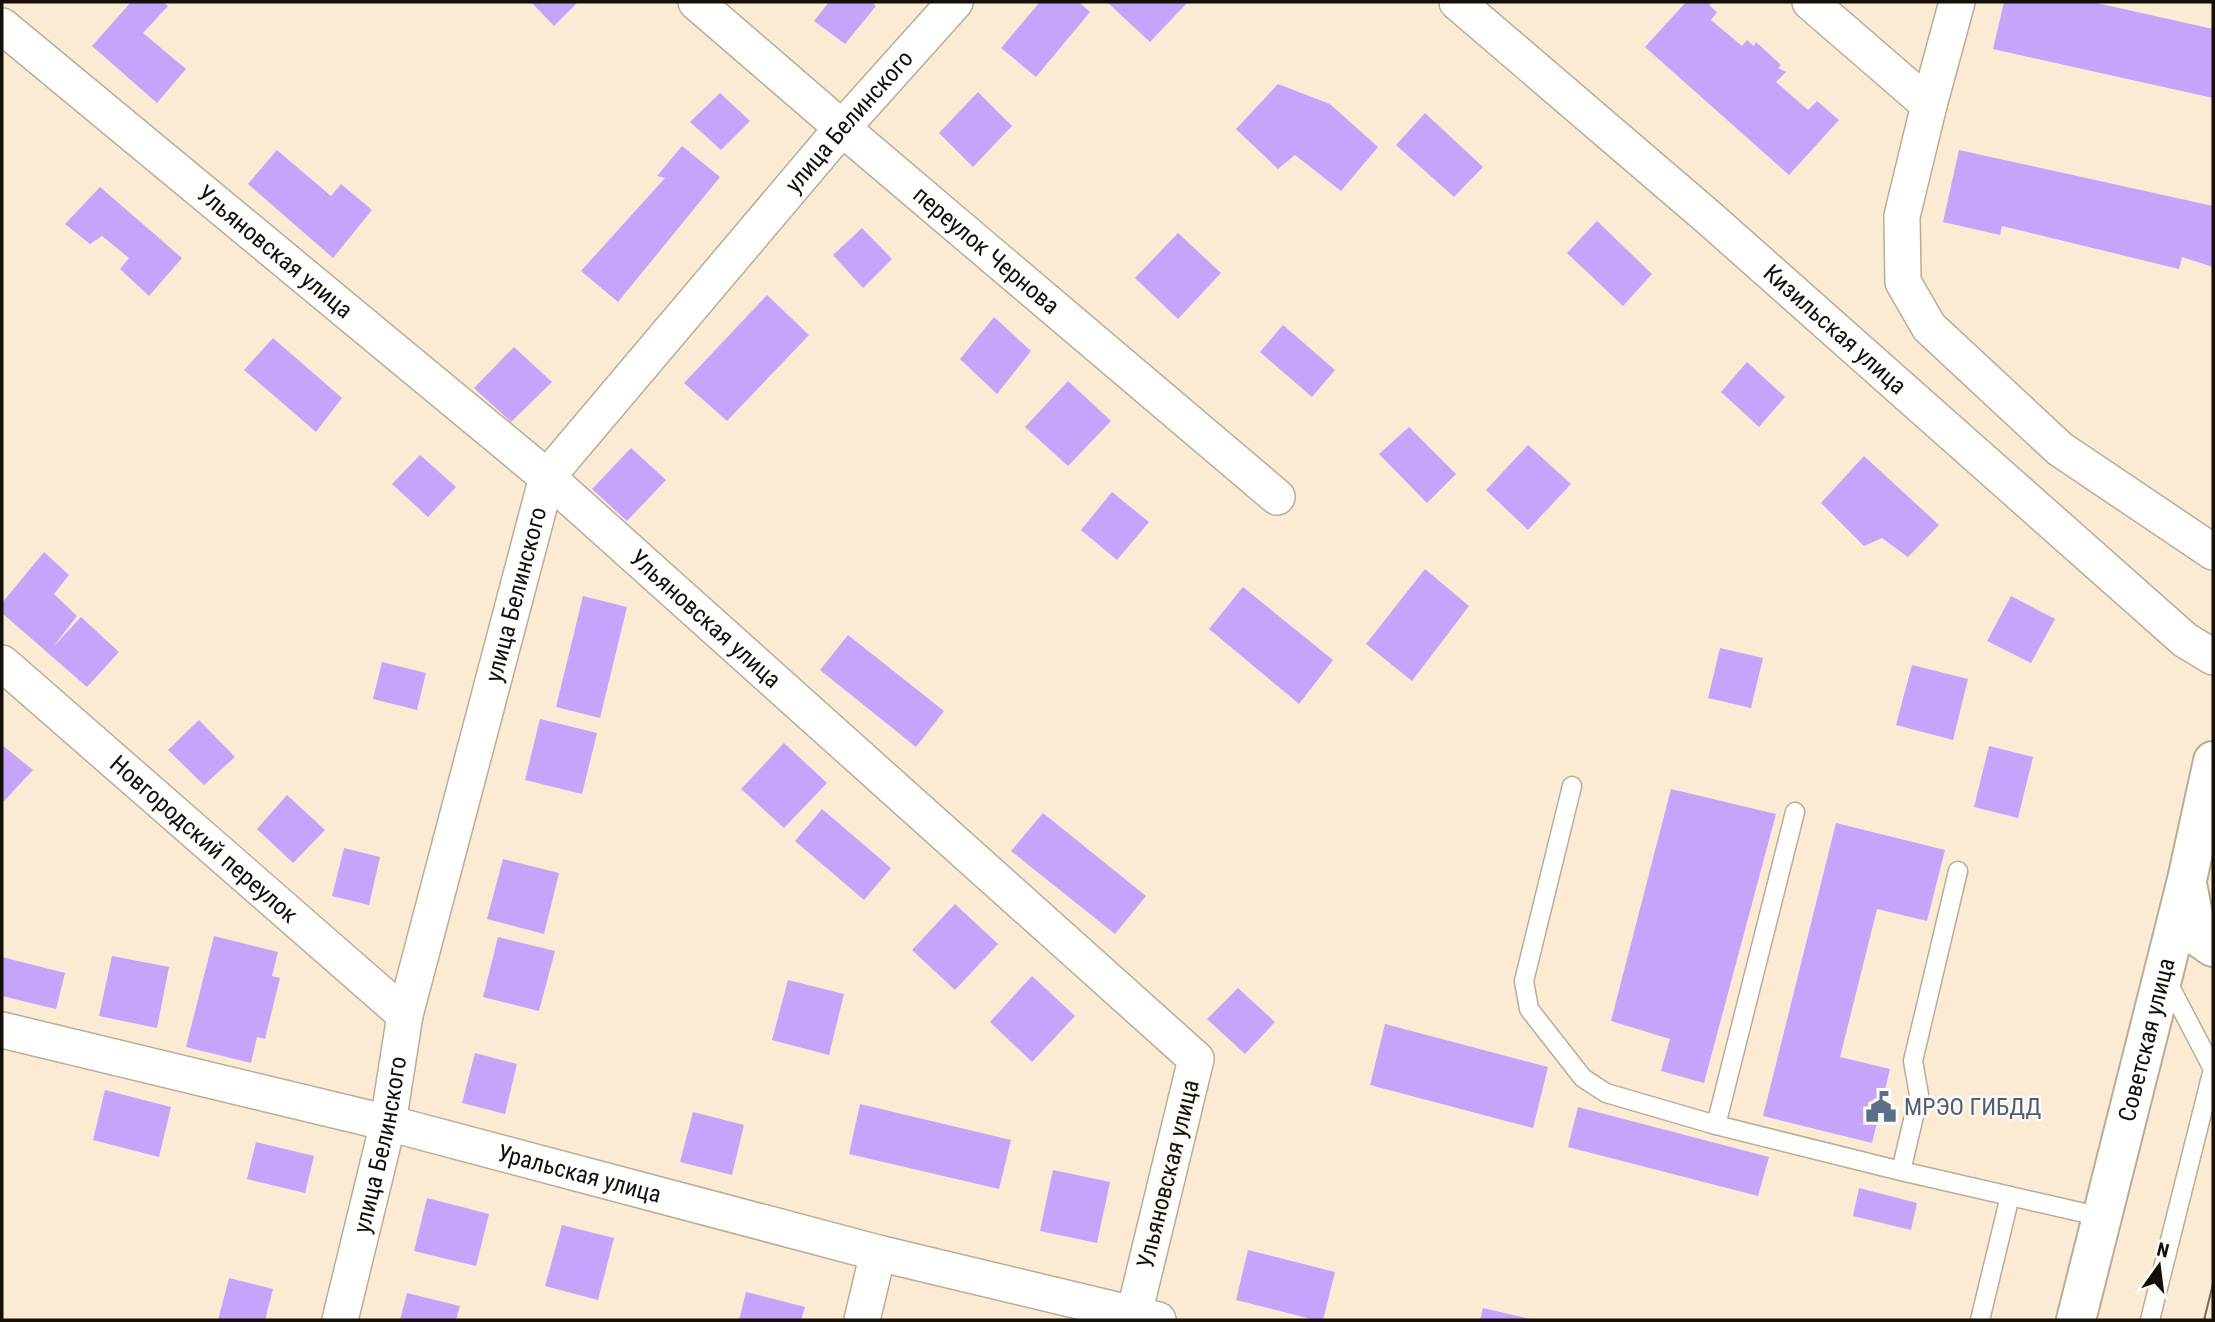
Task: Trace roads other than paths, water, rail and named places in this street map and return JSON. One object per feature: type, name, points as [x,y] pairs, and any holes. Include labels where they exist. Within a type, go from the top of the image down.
[{"type":"main road","name":"Советская улица","points":[[2076,1320],[2187,880],[2213,761]]},
{"type":"main road","points":[[2187,880],[2197,936],[2213,947]]},
{"type":"street","name":"переулок Чернова","points":[[696,2],[1277,497]]},
{"type":"street","name":"улица Белинского","points":[[340,1320],[388,1124],[405,1015],[547,477],[842,128],[955,2]]},
{"type":"street","name":"Кизильская улица","points":[[1457,2],[1708,217],[2185,640],[2213,657]]},
{"type":"street","points":[[1810,2],[1929,105]]},
{"type":"street","points":[[1957,2],[1902,216],[1903,282],[1929,327],[2060,449],[2213,552]]},
{"type":"street","name":"Ульяновская улица","points":[[2,26],[547,477],[1196,1059],[1146,1317]]},
{"type":"street","name":"Новгородский переулок","points":[[2,663],[405,1015]]},
{"type":"street","name":"Уральская улица","points":[[2,1030],[388,1124],[878,1253],[1146,1317]]},
{"type":"street","points":[[862,1320],[878,1253]]},
{"type":"lane","points":[[1572,786],[1524,981],[1530,1009],[1583,1078],[1606,1093],[1716,1125],[2102,1217]]},
{"type":"lane","points":[[1716,1125],[1795,812]]},
{"type":"lane","points":[[1900,1171],[1919,1094],[1913,1061],[1958,871]]},
{"type":"lane","points":[[2150,1320],[2213,1069],[2163,972]]},
{"type":"lane","points":[[1980,1320],[2010,1196]]},
{"type":"tram line","points":[[2204,1320],[2213,1284]]},
{"type":"place","name":"МРЭО ГИБДД","points":[[1881,1107]]}]
